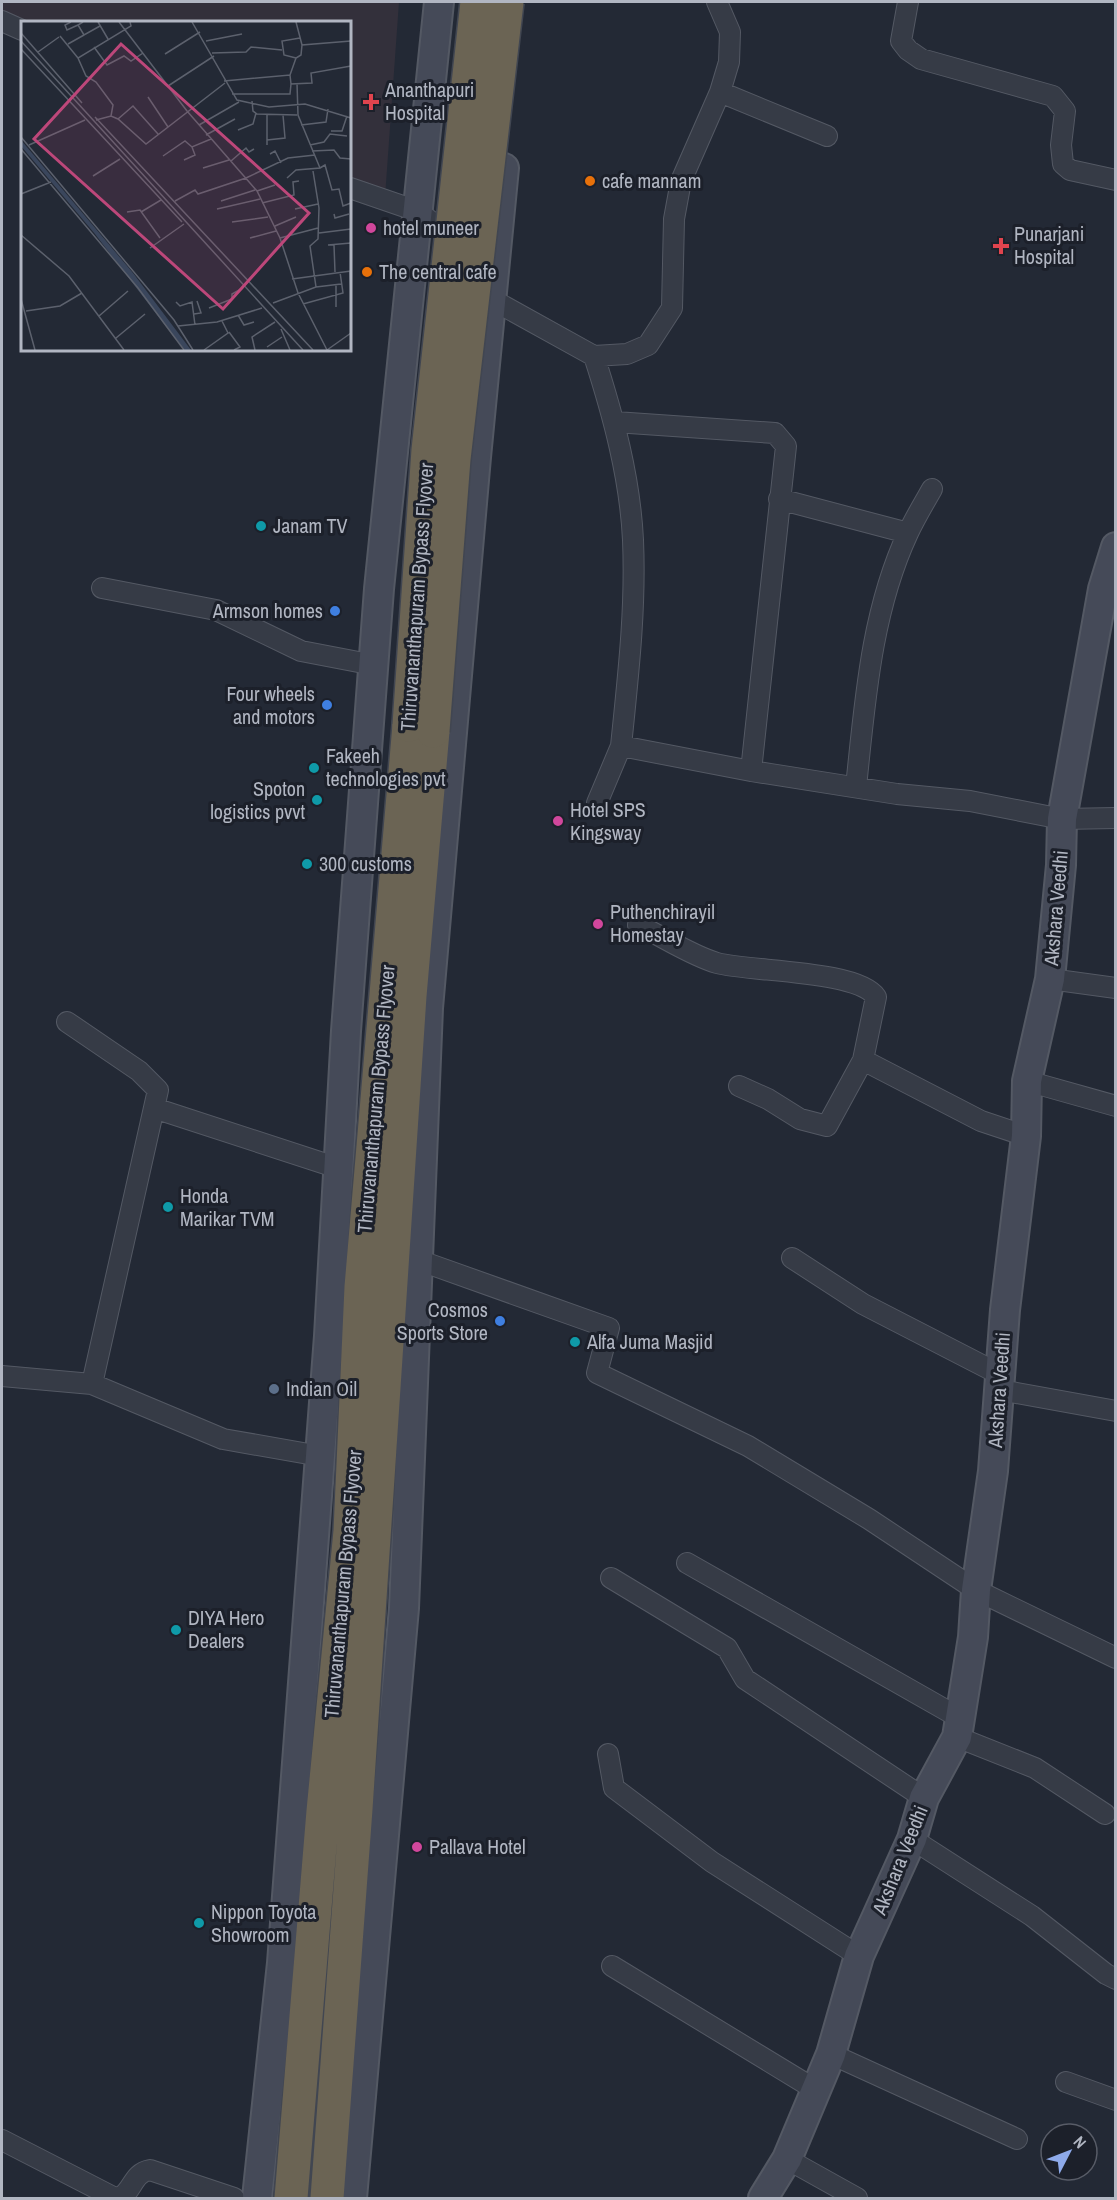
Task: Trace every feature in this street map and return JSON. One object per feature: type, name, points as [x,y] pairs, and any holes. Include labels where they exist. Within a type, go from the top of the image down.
[{"type":"highway","name":"Thiruvananthapuram Bypass Flyover","points":[[327,2199],[348,1938],[410,1007],[421,728],[428,450],[477,2]]},
{"type":"highway","name":"Thiruvananthapuram Bypass Flyover","points":[[291,2199],[322,1811],[350,1531],[361,1287],[421,728],[507,2]]},
{"type":"street","points":[[257,2199],[282,1963],[320,1456],[374,665],[439,2]]},
{"type":"street","points":[[426,124],[437,116],[443,107],[457,2]]},
{"type":"street","points":[[352,2199],[404,1608],[428,1008],[491,299],[522,2]]},
{"type":"street","points":[[411,291],[442,278],[479,286],[491,299],[594,356],[627,354],[648,345],[672,308],[674,219],[681,181],[720,92],[729,62],[730,32],[717,2]]},
{"type":"street","points":[[908,2],[902,41],[908,50],[921,59],[1053,96],[1065,111],[1061,145],[1064,164],[1070,170],[1116,180]]},
{"type":"street","points":[[2,21],[21,30]]},
{"type":"street","points":[[720,92],[827,136]]},
{"type":"street","points":[[351,188],[417,211],[441,229],[459,234],[476,232],[500,211]]},
{"type":"street","points":[[594,356],[615,422],[633,537],[634,593],[621,746],[597,803]]},
{"type":"street","points":[[615,422],[775,433],[786,446],[751,771]]},
{"type":"street","points":[[856,787],[869,667],[888,585],[908,533],[932,489]]},
{"type":"street","points":[[779,499],[908,533]]},
{"type":"street","name":"Akshara Veedhi","points":[[763,2199],[787,2159],[831,2054],[859,1956],[912,1839],[924,1798],[957,1727],[973,1637],[976,1590],[993,1471],[1005,1310],[1026,1136],[1027,1081],[1050,979],[1061,865],[1062,819],[1103,589],[1115,550]]},
{"type":"street","points":[[102,588],[216,610],[301,651],[374,665]]},
{"type":"street","points":[[621,746],[751,771],[970,801],[1062,819],[1116,818]]},
{"type":"street","points":[[638,925],[717,963],[762,967],[862,985],[876,997],[863,1060],[827,1126],[800,1119],[768,1099],[740,1086]]},
{"type":"street","points":[[1050,979],[1116,988]]},
{"type":"street","points":[[67,1022],[139,1071],[158,1090],[92,1384]]},
{"type":"street","points":[[863,1060],[981,1120],[1026,1136]]},
{"type":"street","points":[[1027,1081],[1116,1106]]},
{"type":"street","points":[[154,1108],[338,1168]]},
{"type":"street","points":[[792,1258],[863,1304],[1001,1383],[1116,1411]]},
{"type":"street","points":[[418,1260],[609,1328],[597,1373],[748,1446],[869,1519],[976,1590],[1116,1658]]},
{"type":"street","points":[[2,1376],[92,1384],[223,1439],[320,1456]]},
{"type":"street","points":[[687,1563],[957,1727],[1035,1768],[1105,1814]]},
{"type":"street","points":[[611,1578],[727,1648],[745,1678],[924,1798]]},
{"type":"street","points":[[608,1754],[614,1788],[712,1862],[859,1956]]},
{"type":"street","points":[[912,1839],[1032,1916],[1106,1974],[1116,1979]]},
{"type":"street","points":[[612,1966],[816,2090]]},
{"type":"street","points":[[831,2054],[1017,2139]]},
{"type":"street","points":[[1066,2082],[1116,2100]]},
{"type":"street","points":[[2,2140],[117,2199],[127,2191],[137,2176],[150,2170],[234,2199]]},
{"type":"street","points":[[787,2159],[857,2199]]},
{"type":"shaded area","name":"Ananthapuri Hospital","points":[[2,2],[399,2],[385,197],[351,182],[351,21],[21,21],[2,15]]},
{"type":"place","name":"Ananthapuri Hospital","points":[[371,102]]},
{"type":"place","name":"cafe mannam","points":[[590,181]]},
{"type":"place","name":"hotel muneer","points":[[371,228]]},
{"type":"place","name":"Punarjani Hospital","points":[[1001,246]]},
{"type":"place","name":"The central cafe","points":[[367,272]]},
{"type":"place","name":"Janam TV","points":[[261,526]]},
{"type":"place","name":"Armson homes","points":[[335,611]]},
{"type":"place","name":"Four wheels and motors","points":[[327,705]]},
{"type":"place","name":"Fakeeh technologies pvt","points":[[314,768]]},
{"type":"place","name":"Spoton logistics pvvt","points":[[317,800]]},
{"type":"place","name":"Hotel SPS Kingsway","points":[[558,821]]},
{"type":"place","name":"300 customs","points":[[307,864]]},
{"type":"place","name":"Puthenchirayil Homestay","points":[[598,924]]},
{"type":"place","name":"Honda Marikar TVM","points":[[168,1207]]},
{"type":"place","name":"Cosmos Sports Store","points":[[500,1321]]},
{"type":"place","name":"Alfa Juma Masjid","points":[[575,1342]]},
{"type":"place","name":"Indian Oil","points":[[274,1389]]},
{"type":"place","name":"DIYA Hero Dealers","points":[[176,1630]]},
{"type":"place","name":"Pallava Hotel","points":[[417,1847]]},
{"type":"place","name":"Nippon Toyota Showroom","points":[[199,1923]]}]
